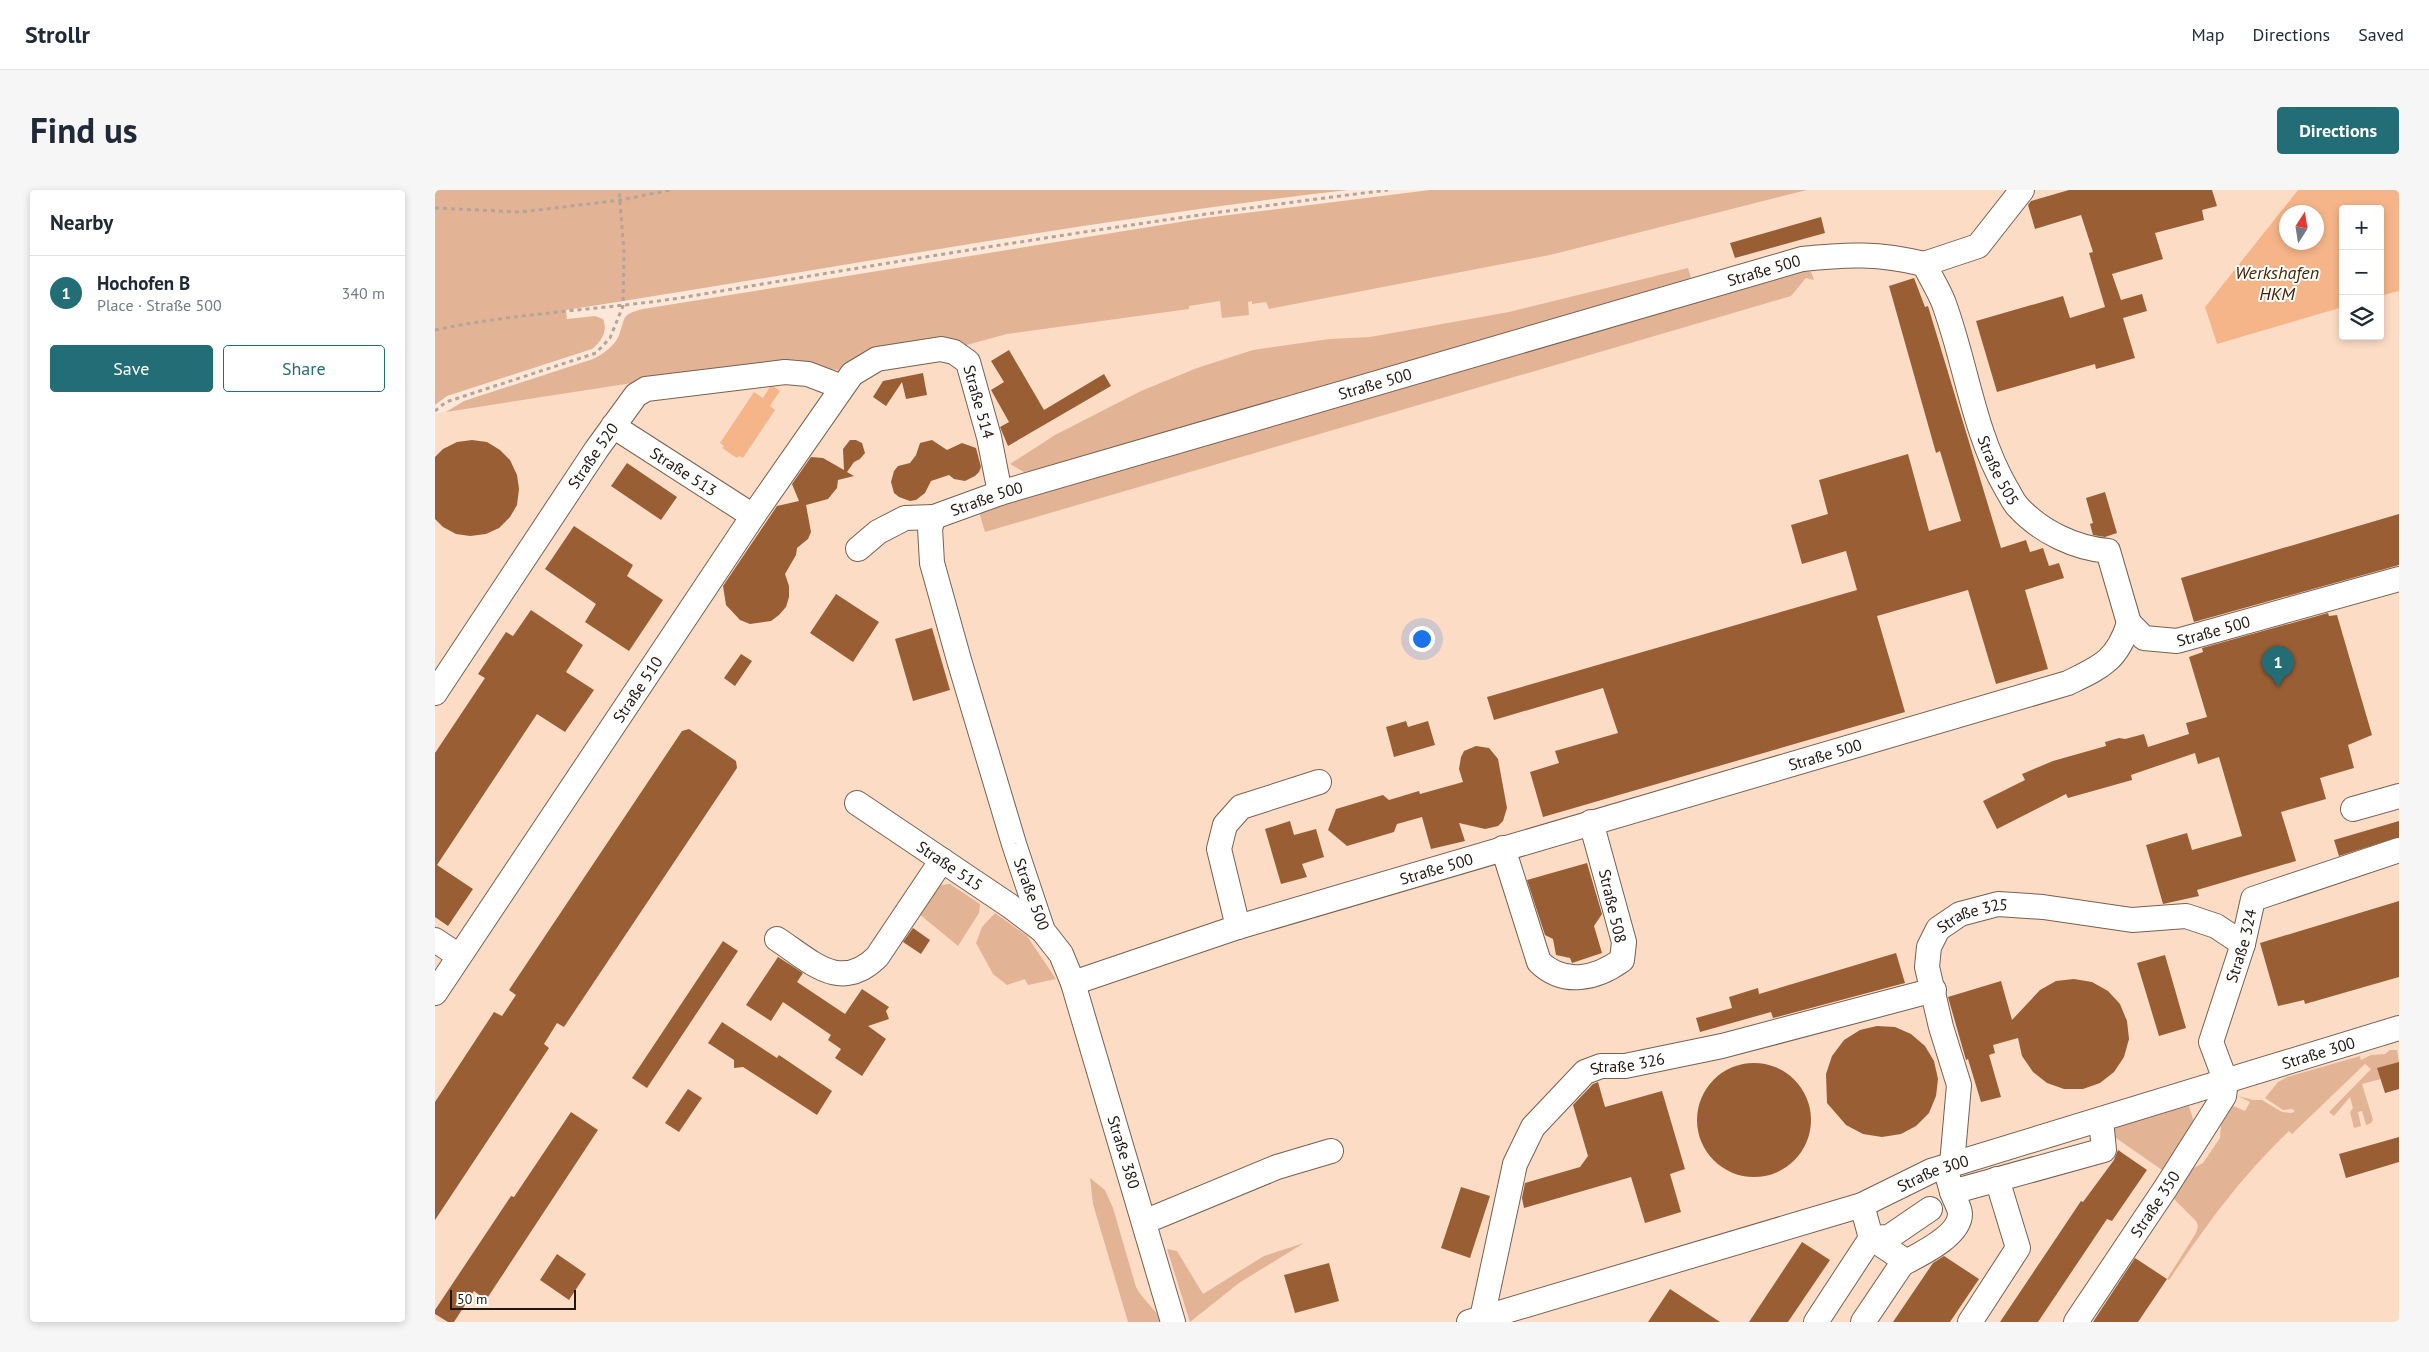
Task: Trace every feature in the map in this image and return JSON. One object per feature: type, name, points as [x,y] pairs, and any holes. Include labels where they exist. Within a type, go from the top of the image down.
[{"type":"street","points":[[1924,264],[1978,246],[2022,190]]},
{"type":"street","name":"Straße 500","points":[[1924,264],[1893,256],[1847,254],[1802,259],[1000,493],[934,517],[930,528],[932,563],[1014,844],[1043,931],[1061,954],[1073,983],[1238,927],[2068,683],[2103,666],[2123,643],[2129,623],[2144,638],[2177,641],[2399,579]]},
{"type":"street","name":"Straße 505","points":[[1924,264],[1943,301],[1975,410],[1999,476],[2017,507],[2043,527],[2066,542],[2089,549],[2108,551],[2129,623]]},
{"type":"street","name":"Straße 514","points":[[842,387],[859,368],[877,359],[941,349],[954,352],[968,362],[989,437],[1000,493]]},
{"type":"street","name":"Straße 520","points":[[435,693],[613,426],[636,395],[646,389],[785,372],[808,374],[842,387]]},
{"type":"street","name":"Straße 510","points":[[435,993],[753,516],[842,387]]},
{"type":"street","name":"Straße 513","points":[[613,426],[753,516]]},
{"type":"street","points":[[858,549],[878,532],[905,518],[934,517]]},
{"type":"street","points":[[1238,927],[1219,849],[1225,825],[1241,807],[1319,782]]},
{"type":"street","points":[[2353,809],[2399,796]]},
{"type":"street","name":"Straße 515","points":[[857,803],[1043,931]]},
{"type":"street","name":"Straße 508","points":[[1503,848],[1539,962],[1549,971],[1563,978],[1597,973],[1611,968],[1622,960],[1624,942],[1591,822]]},
{"type":"street","name":"Straße 324","points":[[2226,1082],[2211,1042],[2243,944],[2253,899],[2399,850]]},
{"type":"street","points":[[777,939],[824,970],[846,975],[864,970],[877,957],[941,860]]},
{"type":"street","name":"Straße 325","points":[[1948,1165],[1959,1084],[1941,1027],[1934,990],[1927,967],[1929,946],[1938,929],[1960,914],[1998,904],[2043,907],[2080,914],[2132,920],[2186,916],[2216,926],[2243,944]]},
{"type":"street","points":[[435,940],[459,956]]},
{"type":"street","name":"Straße 380","points":[[1073,983],[1173,1322]]},
{"type":"street","name":"Straße 326","points":[[1486,1319],[1515,1164],[1533,1128],[1585,1072],[1601,1066],[1625,1066],[1722,1046],[1934,990]]},
{"type":"street","name":"Straße 300","points":[[1486,1319],[1862,1205],[1931,1171],[1948,1165],[2399,1028]]},
{"type":"street","name":"Straße 350","points":[[2076,1322],[2219,1105],[2224,1096],[2226,1082]]},
{"type":"street","points":[[1952,1192],[2104,1150],[2101,1120]]},
{"type":"street","points":[[1144,1222],[1277,1167],[1331,1151]]},
{"type":"street","points":[[1863,1322],[1902,1264],[1926,1251],[1956,1229],[1960,1214],[1952,1192],[1948,1165]]},
{"type":"street","points":[[1970,1322],[2018,1248],[1997,1179]]},
{"type":"street","points":[[1862,1205],[1871,1238],[1901,1258],[1902,1264]]},
{"type":"street","points":[[1871,1238],[1889,1237],[1930,1209]]},
{"type":"street","points":[[1816,1322],[1871,1238]]},
{"type":"path","points":[[435,411],[453,399],[596,353],[610,338],[623,306],[621,200],[619,190]]},
{"type":"path","points":[[435,208],[521,212],[621,200],[671,190]]},
{"type":"path","points":[[435,330],[477,321],[623,306],[1047,236],[1276,203],[1388,190]]},
{"type":"shaded area","points":[[435,190],[1348,190],[1250,202],[1054,231],[566,310],[567,319],[595,316],[603,319],[605,328],[603,336],[592,349],[447,396],[435,405]]},
{"type":"shaded area","points":[[1430,190],[1807,190],[1550,255],[1269,309],[1266,302],[1252,304],[1252,301],[1248,302],[1249,315],[1222,318],[1220,301],[1189,306],[1189,309],[1007,334],[959,347],[837,370],[794,362],[632,383],[446,412],[464,401],[593,359],[615,343],[627,315],[643,309],[1205,218]]},
{"type":"shaded area","points":[[1770,190],[2298,190],[2286,205],[2279,205],[2279,214],[2205,307],[2217,344],[2339,308],[2339,340],[2384,340],[2384,295],[2399,291],[2399,1322],[435,1322],[435,414],[471,405]]},
{"type":"shaded area","points":[[1688,268],[1691,278],[1040,470],[1024,472],[1010,464],[1055,435],[1141,391],[1197,368],[1253,350],[1329,339],[1370,337],[1509,312]]},
{"type":"shaded area","points":[[1806,271],[1811,272],[1814,280],[1806,278],[1791,296],[985,532],[979,512]]},
{"type":"shaded area","points":[[950,884],[980,904],[979,913],[958,946],[918,913],[939,885]]},
{"type":"shaded area","points":[[995,913],[1027,936],[1056,979],[1028,985],[1025,979],[1007,985],[993,974],[976,943],[982,927]]},
{"type":"shaded area","points":[[2390,1050],[2397,1050],[2399,1062],[2381,1079],[2362,1084],[2373,1120],[2371,1123],[2366,1125],[2362,1111],[2358,1112],[2361,1126],[2354,1128],[2350,1112],[2353,1108],[2350,1097],[2334,1116],[2329,1112],[2371,1069],[2365,1064],[2292,1134],[2289,1131],[2255,1166],[2211,1221],[2169,1280],[2167,1279],[2196,1233],[2198,1226],[2196,1221],[2172,1197],[2192,1169],[2203,1163],[2220,1138],[2221,1125],[2233,1106],[2245,1111],[2250,1102],[2238,1096],[2262,1100],[2282,1112],[2292,1113],[2295,1111],[2292,1109],[2283,1110],[2265,1098],[2278,1082],[2287,1077],[2360,1056],[2361,1060],[2371,1055],[2385,1054]]},
{"type":"shaded area","points":[[2189,1106],[2194,1122],[2162,1170],[2113,1136],[2113,1128]]},
{"type":"shaded area","points":[[1090,1178],[1105,1190],[1113,1208],[1136,1287],[1161,1322],[1128,1322],[1093,1204]]},
{"type":"shaded area","points":[[1304,1243],[1239,1283],[1190,1322],[1167,1249],[1177,1251],[1203,1294],[1264,1256]]},
{"type":"water","name":"Werkshafen HKM","points":[[2298,190],[2399,190],[2399,291],[2384,295],[2384,205],[2339,205],[2339,308],[2217,344],[2205,307],[2279,214],[2279,250],[2324,250],[2324,205],[2286,205]]},
{"type":"water","points":[[771,385],[780,391],[770,406],[775,410],[743,458],[739,456],[737,458],[722,448],[724,446],[720,443],[754,392],[763,398]]},
{"type":"building","points":[[2069,190],[2212,190],[2217,206],[2202,210],[2204,220],[2155,233],[2163,259],[2112,274],[2121,300],[2142,294],[2147,311],[2123,318],[2135,358],[2096,369],[2095,364],[1997,392],[1976,321],[2063,296],[2070,318],[2105,307],[2089,253],[2093,252],[2081,215],[2035,229],[2028,205],[2031,201]]},
{"type":"building","points":[[1821,217],[1825,233],[1735,258],[1730,243]]},
{"type":"building","points":[[1914,278],[1925,307],[1928,306],[2001,548],[2026,540],[2030,552],[2043,548],[2049,566],[2059,563],[2064,578],[2025,590],[2048,669],[1996,684],[1968,590],[1877,616],[1905,712],[1543,817],[1530,772],[1559,763],[1555,751],[1618,733],[1603,688],[1494,720],[1487,697],[1857,590],[1846,551],[1802,564],[1791,525],[1828,514],[1819,480],[1908,454],[1929,531],[1961,521],[1940,451],[1936,453],[1889,286]]},
{"type":"building","points":[[1009,350],[1044,410],[1104,374],[1111,386],[1008,446],[1000,427],[1009,422],[991,390],[1004,382],[991,361]]},
{"type":"building","points":[[923,373],[927,395],[906,399],[902,382],[886,406],[873,397],[883,381]]},
{"type":"building","points":[[472,440],[487,442],[500,450],[510,460],[517,475],[519,489],[517,505],[510,517],[499,528],[486,534],[470,536],[456,534],[443,527],[435,519],[435,457],[443,449],[457,442]]},
{"type":"building","points":[[850,440],[862,443],[865,453],[854,462],[847,472],[854,476],[838,480],[837,488],[828,499],[806,505],[811,532],[808,539],[797,548],[796,555],[785,574],[789,586],[789,597],[786,607],[771,621],[750,624],[740,620],[726,605],[723,586],[777,506],[799,501],[792,484],[811,457],[823,458],[844,470],[843,449]]},
{"type":"building","points":[[932,440],[947,450],[962,443],[976,448],[981,467],[979,472],[965,481],[954,479],[949,475],[931,481],[925,493],[916,500],[910,501],[899,497],[894,493],[891,482],[894,471],[898,466],[910,463],[916,455],[920,443]]},
{"type":"building","points":[[627,463],[677,497],[661,520],[611,486]]},
{"type":"building","points":[[2105,492],[2117,533],[2105,537],[2093,535],[2090,524],[2093,523],[2086,498]]},
{"type":"building","points":[[2399,514],[2399,565],[2194,622],[2181,578]]},
{"type":"building","points":[[574,526],[633,565],[627,576],[663,600],[629,651],[585,622],[596,604],[545,569]]},
{"type":"building","points":[[836,594],[879,622],[853,662],[810,633]]},
{"type":"building","points":[[531,610],[583,645],[566,672],[594,690],[565,732],[537,714],[437,865],[473,889],[448,926],[435,917],[435,753],[485,678],[478,674],[506,632],[513,636]]},
{"type":"building","points":[[2328,613],[2329,616],[2337,615],[2372,735],[2348,745],[2354,768],[2320,778],[2326,799],[2281,812],[2296,861],[2197,890],[2199,896],[2163,904],[2146,845],[2187,833],[2192,850],[2242,836],[2219,757],[2198,764],[2195,753],[2131,775],[2132,780],[2068,798],[2066,794],[1997,829],[1983,801],[2025,780],[2022,774],[2053,761],[2106,746],[2105,742],[2119,738],[2125,739],[2144,734],[2148,747],[2189,734],[2186,723],[2207,717],[2189,657],[2203,652],[2202,648]]},
{"type":"building","points":[[932,628],[950,690],[913,701],[895,639]]},
{"type":"building","points":[[741,654],[752,661],[735,686],[724,678]]},
{"type":"building","points":[[1406,721],[1408,727],[1428,721],[1435,745],[1394,757],[1386,727]]},
{"type":"building","points":[[689,729],[736,761],[737,768],[564,1027],[557,1023],[544,1044],[549,1048],[435,1220],[435,1102],[494,1012],[502,1016],[516,995],[509,990],[682,731]]},
{"type":"building","points":[[1476,746],[1489,748],[1498,759],[1507,808],[1503,821],[1498,826],[1485,829],[1459,823],[1465,841],[1431,849],[1422,817],[1397,824],[1394,832],[1347,846],[1328,830],[1336,809],[1383,795],[1389,800],[1419,791],[1420,794],[1463,782],[1459,769],[1461,757],[1464,751]]},
{"type":"building","points":[[1290,821],[1294,835],[1316,829],[1324,857],[1302,864],[1307,877],[1281,884],[1265,829]]},
{"type":"building","points":[[2399,821],[2399,837],[2339,856],[2334,840]]},
{"type":"building","points":[[1587,863],[1602,914],[1594,926],[1602,953],[1572,963],[1570,958],[1556,955],[1553,939],[1545,935],[1527,880]]},
{"type":"building","points":[[2399,901],[2399,977],[2305,1004],[2304,1000],[2278,1006],[2260,943]]},
{"type":"building","points":[[913,928],[930,940],[921,954],[903,942]]},
{"type":"building","points":[[723,941],[738,951],[647,1088],[632,1078]]},
{"type":"building","points":[[1896,953],[1905,983],[1773,1018],[1771,1012],[1700,1032],[1696,1018],[1732,1008],[1729,997],[1758,988],[1759,994]]},
{"type":"building","points":[[2165,955],[2186,1028],[2159,1036],[2137,963]]},
{"type":"building","points":[[778,957],[803,973],[797,982],[845,1014],[862,989],[889,1007],[886,1011],[889,1019],[868,1026],[886,1039],[862,1076],[835,1058],[841,1049],[828,1040],[831,1035],[783,1002],[771,1021],[746,1005]]},
{"type":"building","points":[[2074,979],[2092,982],[2108,991],[2120,1004],[2127,1021],[2129,1039],[2124,1057],[2114,1072],[2100,1083],[2083,1089],[2064,1089],[2047,1083],[2033,1072],[2022,1056],[2018,1038],[1993,1045],[1995,1053],[1989,1055],[2001,1097],[1981,1102],[1968,1059],[1966,1060],[1948,997],[2001,981],[2012,1020],[2040,990],[2056,981]]},
{"type":"building","points":[[722,1022],[777,1058],[779,1055],[832,1091],[817,1115],[743,1067],[734,1068],[734,1060],[708,1043]]},
{"type":"building","points":[[1877,1026],[1895,1027],[1911,1034],[1925,1046],[1934,1061],[1938,1079],[1936,1096],[1929,1113],[1916,1126],[1901,1134],[1882,1137],[1863,1134],[1846,1125],[1827,1103],[1826,1074],[1832,1056],[1844,1040],[1860,1030]]},
{"type":"building","points":[[2399,1062],[2399,1089],[2385,1093],[2377,1068]]},
{"type":"building","points":[[1754,1063],[1776,1067],[1794,1080],[1807,1098],[1811,1120],[1807,1142],[1794,1160],[1776,1173],[1754,1177],[1732,1173],[1714,1160],[1701,1142],[1697,1120],[1701,1098],[1714,1080],[1732,1067]]},
{"type":"building","points":[[1598,1082],[1605,1107],[1662,1091],[1685,1169],[1670,1174],[1681,1212],[1645,1223],[1631,1177],[1524,1208],[1522,1198],[1525,1183],[1580,1167],[1588,1156],[1573,1105],[1593,1084]]},
{"type":"building","points":[[688,1089],[702,1098],[679,1132],[665,1123]]},
{"type":"building","points":[[571,1112],[598,1130],[486,1300],[474,1291],[454,1322],[448,1322],[435,1314],[435,1310],[511,1196],[514,1197]]},
{"type":"building","points":[[2399,1137],[2399,1162],[2346,1178],[2339,1154]]},
{"type":"building","points":[[2118,1150],[2147,1170],[2112,1221],[2107,1219],[2038,1322],[2000,1322],[2081,1201],[2083,1202],[2114,1160]]},
{"type":"building","points":[[1461,1187],[1490,1196],[1470,1258],[1441,1248]]},
{"type":"building","points":[[1802,1242],[1830,1260],[1788,1322],[1749,1322]]},
{"type":"building","points":[[557,1254],[586,1274],[569,1300],[540,1280]]},
{"type":"building","points":[[1944,1256],[1979,1279],[1950,1322],[1893,1322],[1933,1263]]},
{"type":"building","points":[[2135,1258],[2167,1279],[2138,1322],[2093,1322]]},
{"type":"building","points":[[1329,1263],[1339,1301],[1295,1313],[1284,1275]]},
{"type":"building","points":[[1670,1289],[1720,1322],[1648,1322]]},
{"type":"place","name":"Hochofen B","points":[[2278,687]]}]
